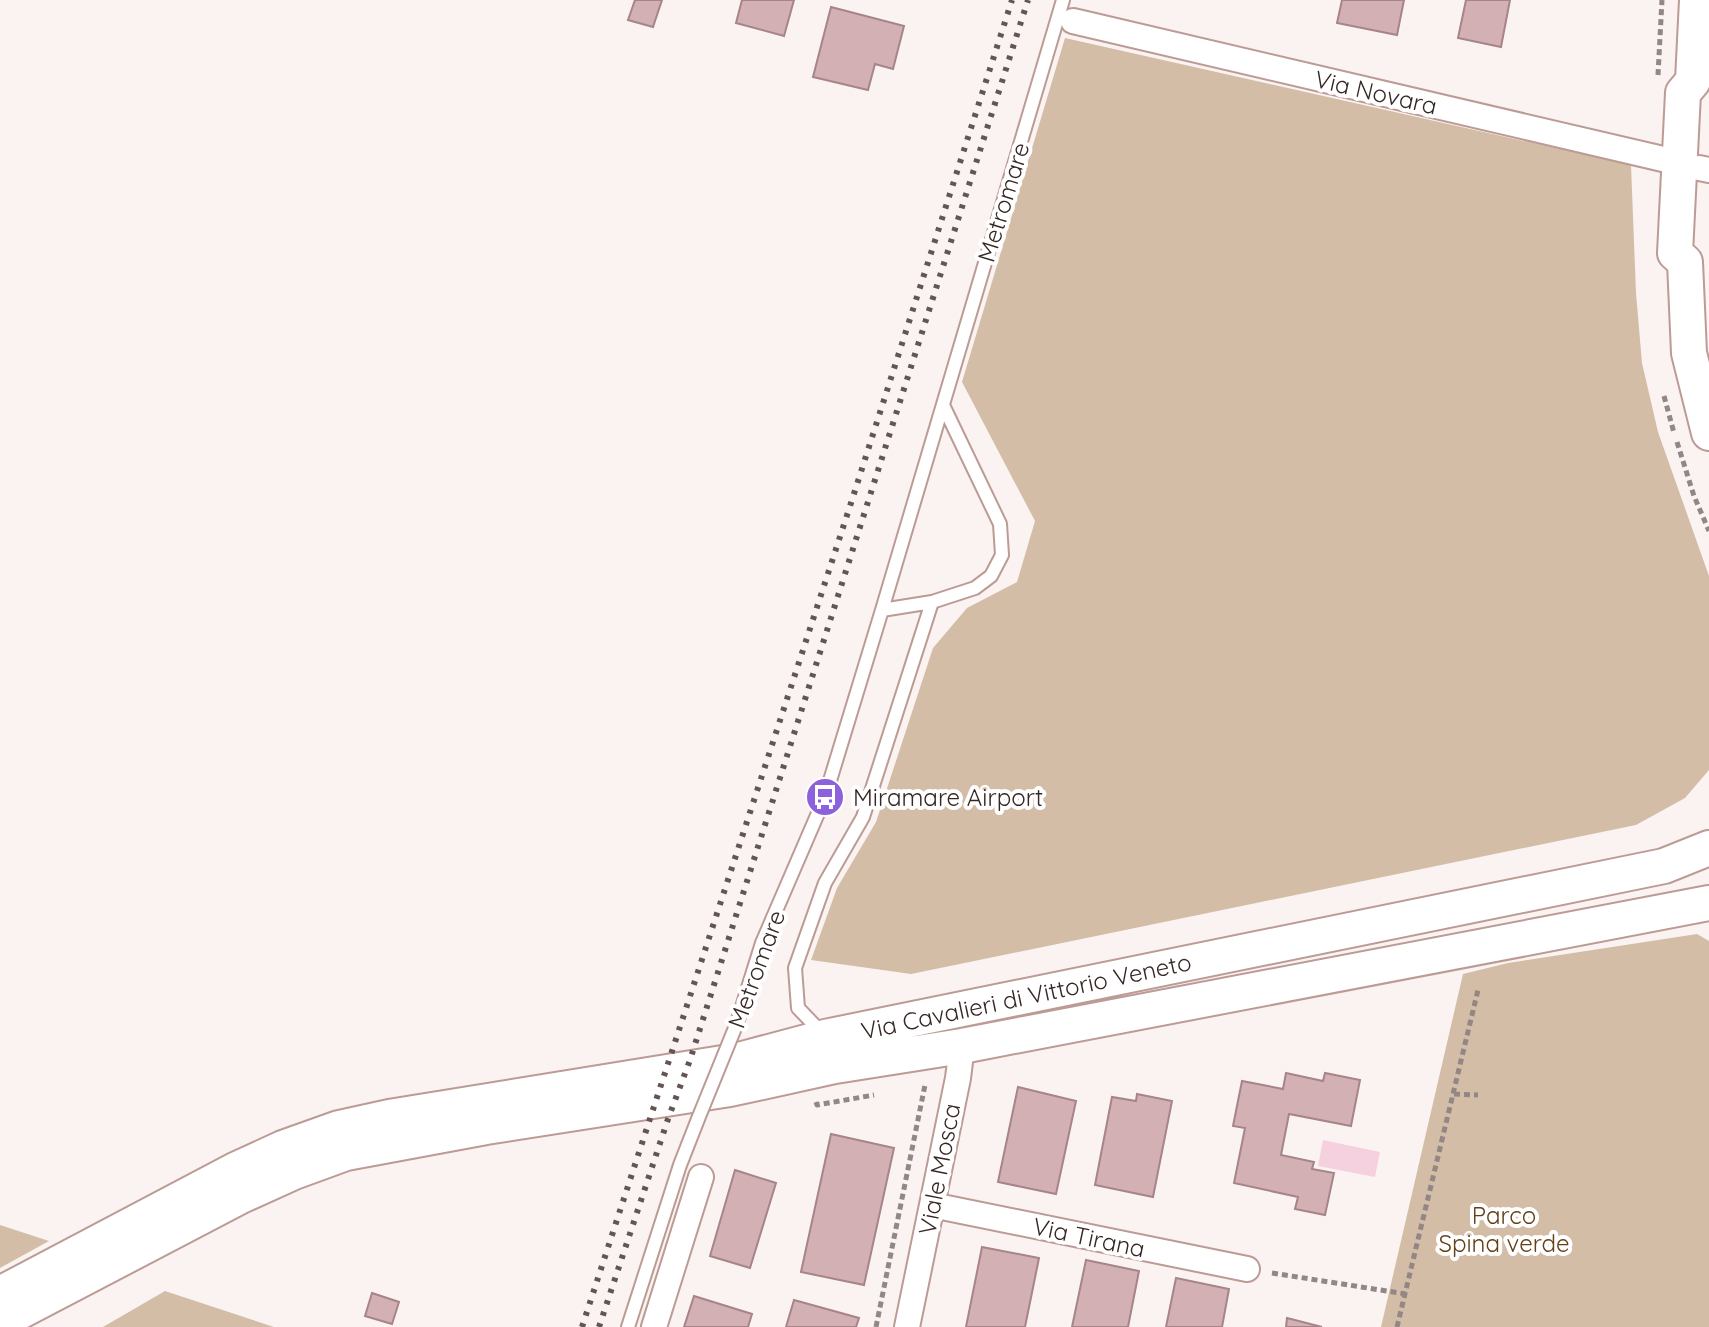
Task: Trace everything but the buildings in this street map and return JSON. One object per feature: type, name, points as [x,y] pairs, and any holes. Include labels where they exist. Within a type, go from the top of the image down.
[{"type":"street","points":[[1697,0],[1693,81],[1683,93],[1696,167],[1675,253],[1685,262],[1689,353],[1709,433]]},
{"type":"street","name":"Via Novara","points":[[1068,10],[1696,167]]},
{"type":"street","name":"Via Cavalieri di Vittorio Veneto","points":[[0,1294],[235,1170],[283,1148],[486,1127],[730,1089],[830,1051],[960,1009],[1664,866],[1709,848]]},
{"type":"street","name":"Via Cavalieri di Vittorio Veneto","points":[[830,1051],[960,1062],[1709,903]]},
{"type":"street","name":"Viale Mosca","points":[[907,1327],[960,1062],[960,1009]]},
{"type":"street","name":"Via Cavalieri di Vittorio Veneto","points":[[0,1322],[241,1196],[294,1172],[343,1141]]},
{"type":"street","points":[[654,1327],[701,1177]]},
{"type":"street","name":"Via Tirana","points":[[932,1205],[1247,1269]]},
{"type":"lane","name":"Metromare","points":[[628,1327],[680,1165],[737,1023],[762,943],[825,797],[943,405],[1068,10]]},
{"type":"lane","points":[[882,610],[932,602],[975,588],[991,576],[1002,555],[1000,524],[943,405]]},
{"type":"lane","name":"Metromare","points":[[830,1051],[798,1008],[795,968],[825,883],[863,817],[932,602]]},
{"type":"path","points":[[1397,1327],[1478,990]]},
{"type":"path","points":[[914,1087],[925,1085],[960,1062]]},
{"type":"path","points":[[876,1327],[925,1085]]},
{"type":"path","points":[[1454,1094],[1478,1095]]},
{"type":"path","points":[[815,1096],[817,1105],[874,1095]]},
{"type":"path","points":[[1247,1269],[1406,1294]]},
{"type":"green space","points":[[1065,38],[1631,165],[1642,363],[1658,432],[1709,576],[1709,770],[1685,798],[1636,825],[911,974],[811,960],[837,888],[876,822],[933,648],[967,608],[1017,582],[1035,521],[962,382]]},
{"type":"green space","name":"Parco Spina verde","points":[[1697,934],[1709,941],[1709,1327],[1381,1327],[1463,974],[1508,963]]},
{"type":"green space","points":[[0,1225],[49,1241],[0,1268]]},
{"type":"green space","points":[[165,1291],[274,1327],[103,1327]]},
{"type":"shaded area","points":[[1323,1140],[1380,1152],[1375,1177],[1318,1166]]},
{"type":"railway","points":[[582,1327],[1012,0]]},
{"type":"railway","points":[[599,1327],[690,1060],[1028,0]]},
{"type":"place","name":"Miramare Airport","points":[[825,797]]}]
